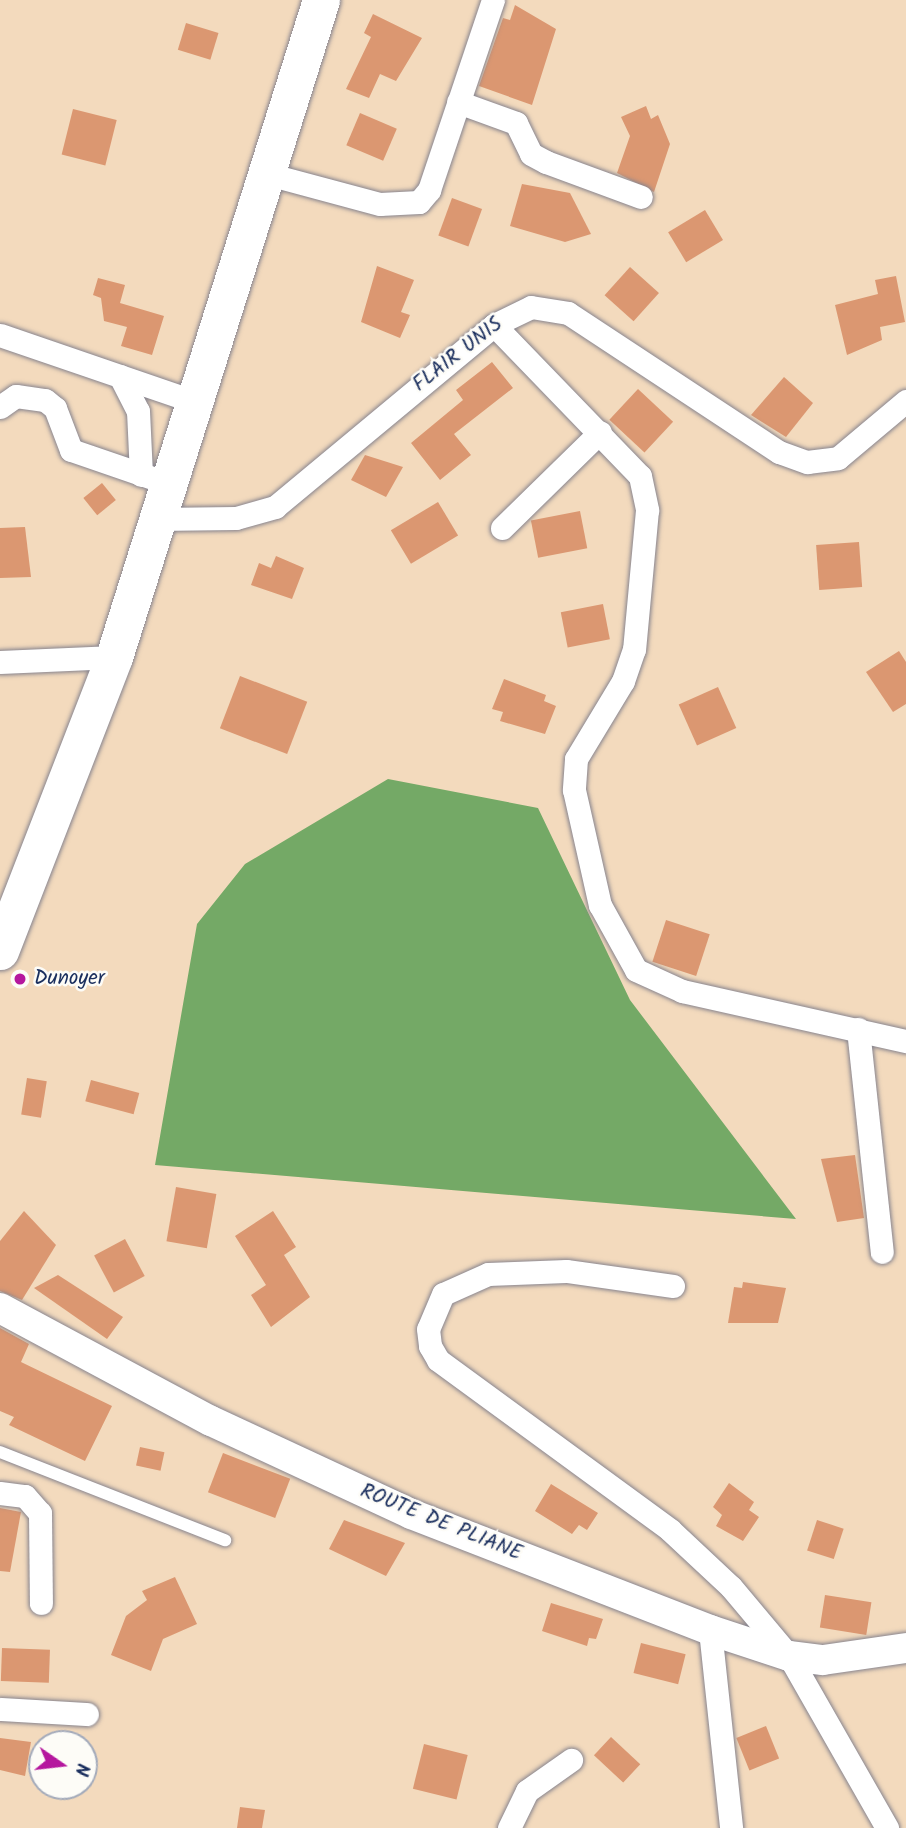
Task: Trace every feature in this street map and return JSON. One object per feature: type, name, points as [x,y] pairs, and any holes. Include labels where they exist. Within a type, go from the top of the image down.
[{"type":"main road","points":[[0,951],[114,657],[155,519],[154,479],[193,401],[321,0]]},
{"type":"street","points":[[264,173],[380,204],[419,202],[458,102],[493,0]]},
{"type":"street","points":[[458,102],[516,123],[531,154],[546,162],[642,197]]},
{"type":"street","name":"FLAIR UNIS","points":[[155,519],[236,518],[275,508],[494,325],[531,307],[568,313],[779,452],[807,462],[838,458],[906,401]]},
{"type":"street","points":[[494,325],[640,476],[647,510],[634,649],[623,681],[576,759],[579,828],[600,905],[636,970],[682,991],[858,1028],[906,1041]]},
{"type":"street","points":[[0,335],[193,401]]},
{"type":"street","points":[[120,376],[138,411],[154,479]]},
{"type":"street","points":[[0,407],[16,396],[45,400],[55,408],[71,450],[154,479]]},
{"type":"street","points":[[502,528],[600,432]]},
{"type":"street","points":[[0,662],[114,657]]},
{"type":"street","points":[[858,1028],[882,1252]]},
{"type":"street","points":[[673,1286],[566,1271],[488,1274],[443,1294],[428,1329],[430,1346],[438,1360],[697,1553],[789,1656],[887,1828]]},
{"type":"street","name":"ROUTE DE PLIANE","points":[[0,1308],[211,1421],[411,1514],[710,1630],[789,1656],[851,1660],[906,1648]]},
{"type":"street","points":[[0,1493],[37,1503],[41,1603]]},
{"type":"street","points":[[710,1630],[731,1828]]},
{"type":"street","points":[[0,1709],[87,1714]]},
{"type":"street","points":[[509,1828],[527,1791],[572,1760]]},
{"type":"lane","points":[[0,1452],[225,1540]]},
{"type":"green space","points":[[388,779],[538,808],[630,1000],[796,1219],[155,1165],[197,924],[245,864]]},
{"type":"building","points":[[515,5],[556,29],[532,105],[479,86],[503,18],[510,20]]},
{"type":"building","points":[[373,14],[422,38],[396,81],[380,74],[369,98],[346,89],[371,37],[364,33]]},
{"type":"building","points":[[186,23],[219,33],[210,60],[178,50]]},
{"type":"building","points":[[646,106],[651,119],[658,115],[670,144],[654,192],[617,173],[630,136],[621,117]]},
{"type":"building","points":[[73,109],[117,120],[105,165],[62,155]]},
{"type":"building","points":[[360,113],[397,129],[383,161],[346,145]]},
{"type":"building","points":[[522,184],[570,193],[591,234],[565,242],[510,226]]},
{"type":"building","points":[[452,198],[482,209],[468,247],[438,236]]},
{"type":"building","points":[[705,210],[723,240],[686,262],[668,232]]},
{"type":"building","points":[[377,266],[414,280],[401,312],[410,315],[400,338],[361,322]]},
{"type":"building","points":[[630,267],[659,293],[634,321],[605,295]]},
{"type":"building","points":[[896,276],[905,322],[880,327],[882,340],[847,355],[835,305],[878,294],[875,280]]},
{"type":"building","points":[[98,278],[125,285],[120,303],[164,316],[152,355],[121,346],[127,327],[104,321],[101,298],[93,295]]},
{"type":"building","points":[[492,362],[513,388],[454,434],[471,455],[440,480],[411,443],[463,400],[456,390]]},
{"type":"building","points":[[784,377],[813,403],[786,437],[751,415]]},
{"type":"building","points":[[638,389],[673,422],[644,452],[609,420]]},
{"type":"building","points":[[365,455],[403,467],[386,497],[351,480]]},
{"type":"building","points":[[102,483],[116,500],[97,515],[83,498]]},
{"type":"building","points":[[438,502],[458,535],[411,564],[391,530]]},
{"type":"building","points":[[580,511],[587,548],[538,558],[531,521]]},
{"type":"building","points":[[25,527],[31,577],[0,578],[0,528]]},
{"type":"building","points":[[859,542],[862,587],[819,590],[816,545]]},
{"type":"building","points":[[276,556],[304,568],[292,599],[251,585],[259,563],[271,568]]},
{"type":"building","points":[[603,604],[610,639],[568,648],[561,612]]},
{"type":"building","points":[[899,651],[906,662],[906,704],[893,712],[866,672]]},
{"type":"building","points":[[240,676],[307,702],[287,754],[220,728]]},
{"type":"building","points":[[504,679],[546,695],[544,701],[556,706],[545,734],[500,721],[503,712],[492,709]]},
{"type":"building","points":[[718,687],[736,728],[697,746],[679,704]]},
{"type":"building","points":[[666,920],[710,934],[696,976],[652,962]]},
{"type":"building","points":[[27,1078],[47,1081],[41,1118],[21,1115]]},
{"type":"building","points":[[91,1080],[139,1093],[134,1114],[85,1101]]},
{"type":"building","points":[[855,1155],[864,1218],[837,1222],[821,1159]]},
{"type":"building","points":[[176,1187],[216,1194],[207,1248],[166,1241]]},
{"type":"building","points":[[24,1211],[56,1245],[22,1300],[0,1291],[0,1241]]},
{"type":"building","points":[[273,1211],[296,1247],[284,1255],[310,1297],[271,1327],[251,1295],[266,1285],[235,1236]]},
{"type":"building","points":[[125,1239],[145,1276],[114,1293],[94,1255]]},
{"type":"building","points":[[58,1275],[123,1317],[107,1339],[34,1288]]},
{"type":"building","points":[[743,1282],[786,1288],[778,1323],[728,1323],[734,1287],[742,1288]]},
{"type":"building","points":[[0,1328],[29,1344],[21,1362],[112,1406],[85,1461],[9,1425],[14,1417],[0,1411]]},
{"type":"building","points":[[140,1447],[164,1452],[161,1471],[136,1466]]},
{"type":"building","points":[[223,1453],[290,1479],[275,1518],[208,1492]]},
{"type":"building","points":[[729,1483],[754,1502],[749,1510],[759,1517],[743,1541],[716,1526],[722,1515],[713,1507]]},
{"type":"building","points":[[551,1484],[598,1513],[587,1530],[579,1525],[572,1534],[535,1511]]},
{"type":"building","points":[[0,1508],[21,1512],[10,1572],[0,1571]]},
{"type":"building","points":[[344,1520],[405,1543],[386,1576],[329,1549]]},
{"type":"building","points":[[817,1520],[844,1529],[834,1559],[807,1550]]},
{"type":"building","points":[[175,1577],[197,1624],[163,1639],[151,1671],[111,1655],[126,1616],[147,1600],[142,1591]]},
{"type":"building","points":[[825,1595],[871,1602],[866,1635],[820,1628]]},
{"type":"building","points":[[551,1603],[603,1619],[596,1639],[589,1638],[587,1646],[542,1631]]},
{"type":"building","points":[[641,1643],[686,1654],[678,1684],[634,1673]]},
{"type":"building","points":[[2,1648],[50,1650],[49,1683],[1,1681]]},
{"type":"building","points":[[766,1726],[779,1758],[749,1770],[736,1738]]},
{"type":"building","points":[[611,1737],[640,1764],[623,1783],[594,1755]]},
{"type":"building","points":[[0,1738],[28,1742],[25,1776],[0,1770]]},
{"type":"building","points":[[424,1744],[468,1755],[457,1800],[413,1789]]},
{"type":"building","points":[[240,1807],[265,1810],[262,1828],[237,1828]]},
{"type":"place","name":"Dunoyer","points":[[20,979]]}]
